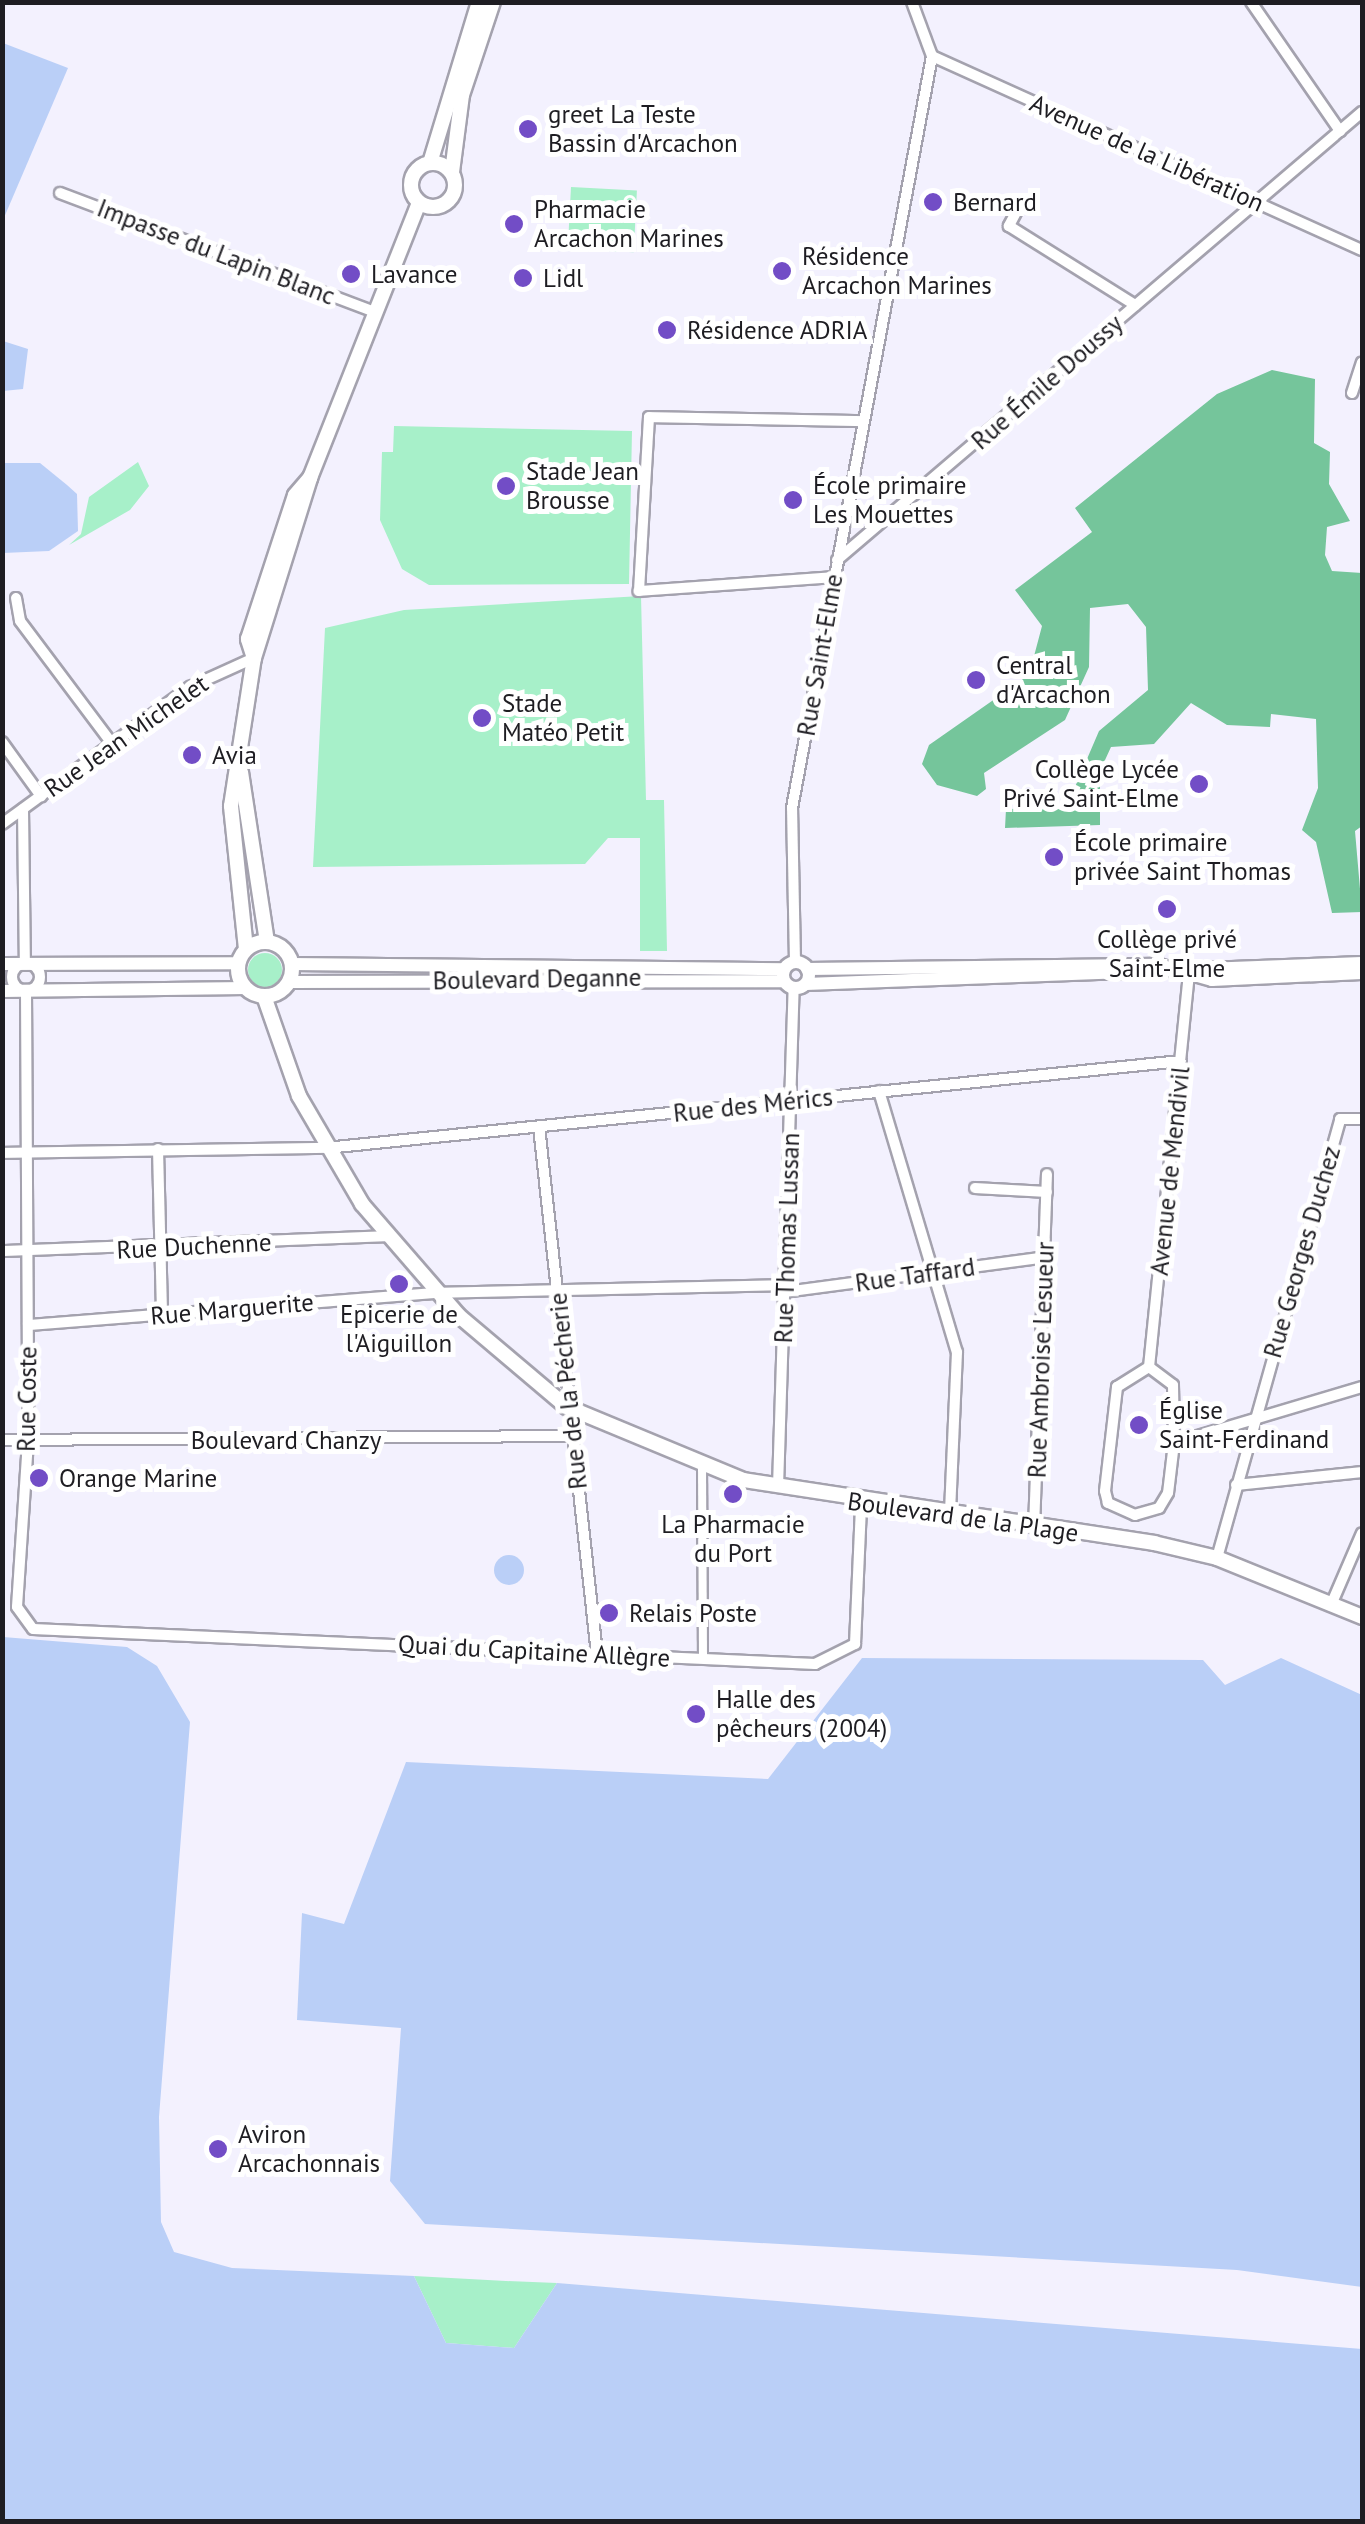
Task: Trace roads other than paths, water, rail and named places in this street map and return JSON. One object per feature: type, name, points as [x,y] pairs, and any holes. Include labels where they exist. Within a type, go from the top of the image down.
[{"type":"main road","points":[[241,772],[267,942],[292,964],[289,982],[264,996],[246,988],[231,806],[241,772],[254,658],[310,478],[372,311],[419,203],[410,183],[430,163],[479,2]]},
{"type":"main road","points":[[419,203],[450,200],[462,96],[494,2]]},
{"type":"main road","points":[[430,163],[452,172]]},
{"type":"main road","points":[[242,956],[267,942]]},
{"type":"main road","name":"Boulevard de la Plage","points":[[264,996],[326,1148],[386,1236],[436,1293],[567,1407],[702,1465],[778,1487],[861,1504],[1133,1540],[1217,1558],[1362,1617]]},
{"type":"street","points":[[912,2],[932,56]]},
{"type":"street","points":[[1251,2],[1340,131]]},
{"type":"street","name":"Avenue de la Libération","points":[[932,56],[1362,250]]},
{"type":"street","name":"Rue Saint-Elme","points":[[795,976],[792,808],[932,56]]},
{"type":"street","name":"Rue Émile Doussy","points":[[837,560],[1362,112]]},
{"type":"street","name":"Impasse du Lapin Blanc","points":[[60,193],[372,311]]},
{"type":"street","points":[[1020,205],[1009,226],[1136,306]]},
{"type":"street","points":[[1352,392],[1362,363]]},
{"type":"street","points":[[834,578],[639,592],[649,417],[863,421]]},
{"type":"street","points":[[16,598],[20,622],[112,742]]},
{"type":"street","name":"Rue Jean Michelet","points":[[2,824],[190,687],[254,658]]},
{"type":"street","points":[[2,742],[41,796]]},
{"type":"street","points":[[23,810],[26,963],[40,980],[26,991]]},
{"type":"street","points":[[2,964],[242,956]]},
{"type":"street","points":[[26,963],[12,978],[26,991]]},
{"type":"street","name":"Boulevard Deganne","points":[[1190,974],[1362,963]]},
{"type":"street","name":"Boulevard Deganne","points":[[292,964],[795,976]]},
{"type":"street","name":"Boulevard Deganne","points":[[289,982],[795,976],[1159,964],[1190,974],[1362,973]]},
{"type":"street","name":"Avenue de Mendivil","points":[[1149,1367],[1190,974]]},
{"type":"street","name":"Rue Thomas Lussan","points":[[778,1487],[795,976]]},
{"type":"street","points":[[2,992],[246,988]]},
{"type":"street","name":"Rue Coste","points":[[26,991],[28,1441],[22,1619],[33,1628],[206,1637]]},
{"type":"street","name":"Rue des Mérics","points":[[2,1153],[326,1148],[1182,1061]]},
{"type":"street","points":[[879,1091],[928,1273],[957,1352],[950,1515]]},
{"type":"street","name":"Rue Georges Duchez","points":[[1217,1558],[1340,1120],[1362,1119]]},
{"type":"street","name":"Rue de la Pécherie","points":[[540,1127],[570,1436],[597,1654]]},
{"type":"street","points":[[158,1150],[162,1315]]},
{"type":"street","name":"Rue Ambroise Lesueur","points":[[1034,1528],[1048,1174]]},
{"type":"street","points":[[975,1188],[1046,1192]]},
{"type":"street","name":"Rue Duchenne","points":[[2,1251],[160,1249],[386,1236]]},
{"type":"street","name":"Rue Taffard","points":[[558,1289],[785,1289],[1046,1257]]},
{"type":"street","name":"Rue Marguerite","points":[[28,1324],[436,1293],[558,1289]]},
{"type":"street","points":[[1149,1367],[1174,1385],[1174,1443],[1168,1493],[1158,1508],[1135,1515],[1108,1503],[1104,1492],[1117,1386],[1149,1367]]},
{"type":"street","points":[[1174,1443],[1362,1388]]},
{"type":"street","name":"Boulevard Chanzy","points":[[2,1440],[570,1436]]},
{"type":"street","points":[[702,1465],[702,1659]]},
{"type":"street","points":[[1236,1485],[1362,1472]]},
{"type":"street","name":"Quai du Capitaine Allègre","points":[[206,1637],[815,1664],[856,1644],[861,1504]]},
{"type":"street","points":[[1133,1540],[1135,1515]]},
{"type":"street","points":[[1332,1605],[1362,1533]]},
{"type":"water","points":[[3,43],[68,68],[3,220]]},
{"type":"water","points":[[3,341],[28,349],[23,389],[3,391]]},
{"type":"water","points":[[3,463],[40,463],[77,494],[78,531],[49,551],[3,553]]},
{"type":"water","points":[[509,1555],[520,1559],[524,1570],[520,1581],[509,1585],[498,1581],[494,1570],[498,1559]]},
{"type":"water","points":[[3,1637],[127,1647],[157,1666],[190,1722],[159,2117],[161,2222],[174,2252],[232,2268],[414,2276],[446,2343],[514,2348],[557,2283],[1362,2349],[1362,2521],[3,2521]]},
{"type":"water","points":[[862,1658],[1203,1660],[1225,1685],[1281,1658],[1362,1695],[1362,2287],[1237,2270],[425,2224],[390,2181],[401,2028],[297,2020],[302,1913],[344,1924],[406,1762],[768,1779]]},
{"type":"place","name":"greet La Teste Bassin d'Arcachon","points":[[528,129]]},
{"type":"place","name":"Bernard","points":[[933,202]]},
{"type":"place","name":"Pharmacie Arcachon Marines","points":[[514,224]]},
{"type":"place","name":"Résidence Arcachon Marines","points":[[782,271]]},
{"type":"place","name":"Lavance","points":[[351,274]]},
{"type":"place","name":"Lidl","points":[[523,278]]},
{"type":"place","name":"Résidence ADRIA","points":[[667,330]]},
{"type":"place","name":"Stade Jean Brousse","points":[[506,486]]},
{"type":"place","name":"École primaire Les Mouettes","points":[[793,500]]},
{"type":"place","name":"Central d'Arcachon","points":[[976,680]]},
{"type":"place","name":"Stade Matéo Petit","points":[[482,718]]},
{"type":"place","name":"Avia","points":[[192,755]]},
{"type":"place","name":"Collège Lycée Privé Saint-Elme","points":[[1199,784]]},
{"type":"place","name":"École primaire privée Saint Thomas","points":[[1054,857]]},
{"type":"place","name":"Collège privé Saint-Elme","points":[[1167,909]]},
{"type":"place","name":"Epicerie de l'Aiguillon","points":[[399,1284]]},
{"type":"place","name":"Église Saint-Ferdinand","points":[[1139,1425]]},
{"type":"place","name":"Orange Marine","points":[[39,1478]]},
{"type":"place","name":"La Pharmacie du Port","points":[[733,1494]]},
{"type":"place","name":"Relais Poste","points":[[609,1613]]},
{"type":"place","name":"Halle des pêcheurs (2004)","points":[[696,1714]]},
{"type":"place","name":"Aviron Arcachonnais","points":[[218,2149]]}]
